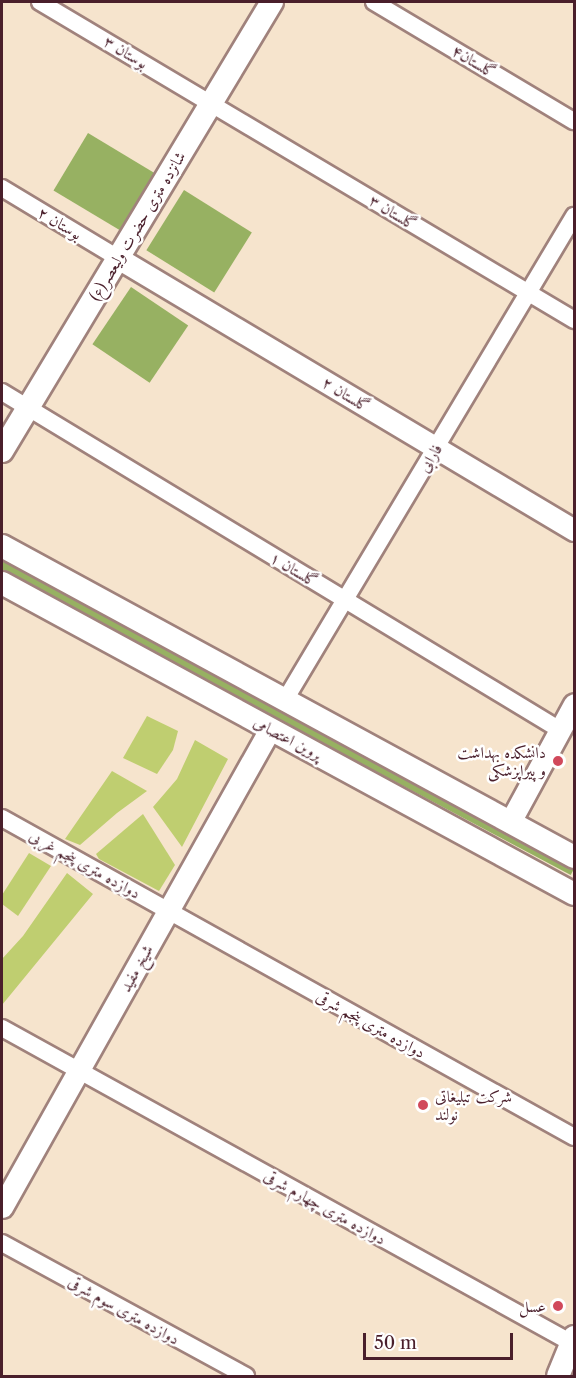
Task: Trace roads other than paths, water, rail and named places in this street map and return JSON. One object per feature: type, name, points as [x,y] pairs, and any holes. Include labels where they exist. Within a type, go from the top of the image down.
[{"type":"main road","name":"شانزده متری حضرت ولیعصر(ع)","points":[[2,451],[273,2]]},
{"type":"main road","name":"پروین اعتصامی","points":[[2,546],[574,857]]},
{"type":"main road","name":"پروین اعتصامی","points":[[2,583],[574,894]]},
{"type":"main road","points":[[558,1377],[573,1340]]},
{"type":"street","name":"بوستان ۳","points":[[40,2],[211,103]]},
{"type":"street","name":"گلستان۴","points":[[374,2],[574,121]]},
{"type":"street","name":"گلستان ۳","points":[[211,103],[574,320]]},
{"type":"street","name":"بوستان ۲","points":[[2,188],[118,258]]},
{"type":"street","name":"فارابی","points":[[285,700],[574,216]]},
{"type":"street","name":"گلستان ۲","points":[[118,258],[574,530]]},
{"type":"street","name":"گلستان ۱","points":[[2,392],[560,730]]},
{"type":"street","points":[[510,822],[574,704]]},
{"type":"street","name":"شیخ مفید","points":[[2,1207],[270,729]]},
{"type":"street","name":"دوازده متری پنجم غربی","points":[[2,818],[168,910]]},
{"type":"street","name":"دوازده متری پنجم شرقی","points":[[168,910],[574,1137]]},
{"type":"street","name":"دوازده متری چهارم شرقی","points":[[2,1028],[573,1340]]},
{"type":"street","name":"دوازده متری سوم شرقی","points":[[2,1243],[246,1377]]},
{"type":"place","name":"دانشکده بهداشت و پیراپزشکی","points":[[558,761]]},
{"type":"place","name":"شرکت تبلیغاتی نولند","points":[[423,1105]]},
{"type":"place","name":"عسل","points":[[558,1306]]}]
